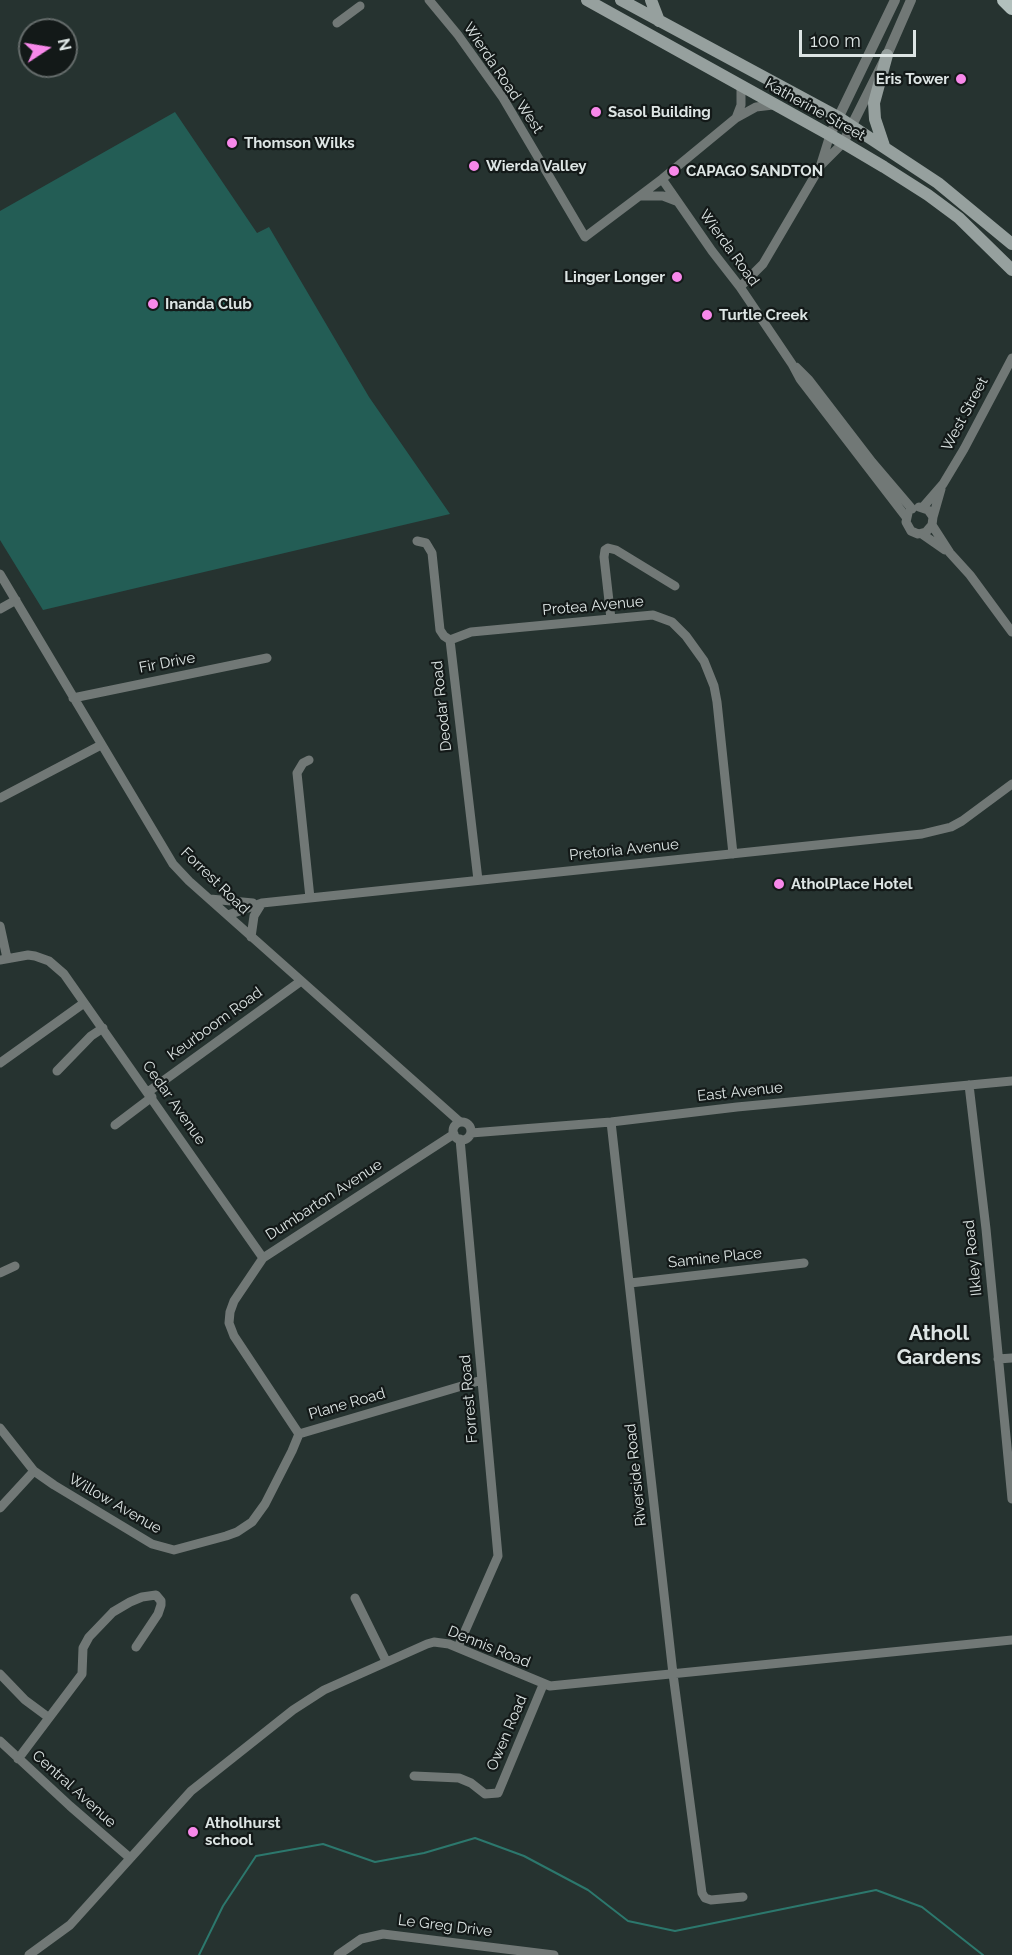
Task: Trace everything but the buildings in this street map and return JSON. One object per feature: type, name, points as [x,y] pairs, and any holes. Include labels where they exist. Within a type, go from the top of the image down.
[{"type":"main road","name":"Katherine Street","points":[[587,0],[843,142],[928,195],[973,231],[1012,270]]},
{"type":"main road","points":[[651,0],[659,21]]},
{"type":"main road","points":[[1004,0],[1012,8]]},
{"type":"main road","name":"Katherine Street","points":[[628,2],[838,117],[938,183],[1012,244]]},
{"type":"main road","points":[[885,147],[875,119],[874,103],[887,55]]},
{"type":"street","name":"Wierda Road West","points":[[429,0],[458,34],[503,98],[585,237],[640,196]]},
{"type":"street","points":[[820,167],[838,117],[895,0]]},
{"type":"street","points":[[740,287],[763,264],[820,167],[843,142],[887,55],[911,0]]},
{"type":"street","points":[[623,21],[628,2]]},
{"type":"street","points":[[337,22],[360,6]]},
{"type":"street","points":[[736,118],[741,105],[741,85]]},
{"type":"street","points":[[640,196],[736,118],[756,107],[773,105]]},
{"type":"street","name":"Wierda Road","points":[[662,179],[740,287],[800,379],[825,406],[906,518]]},
{"type":"street","points":[[640,196],[663,196],[678,202]]},
{"type":"street","name":"West Street","points":[[923,507],[943,484],[964,449],[1012,358]]},
{"type":"street","name":"Wierda Road","points":[[849,438],[912,508]]},
{"type":"street","name":"West Street","points":[[932,521],[943,484]]},
{"type":"street","points":[[950,553],[922,534],[911,531],[906,518],[912,508],[923,507],[928,510],[950,553],[970,575],[1012,632]]},
{"type":"street","points":[[922,534],[932,521]]},
{"type":"street","name":"Deodar Road","points":[[417,541],[426,543],[432,554],[440,627],[444,636],[450,640],[478,880]]},
{"type":"street","points":[[611,619],[603,553],[608,548],[616,550],[675,586]]},
{"type":"street","name":"Forrest Road","points":[[0,574],[172,864],[460,1122]]},
{"type":"street","points":[[0,609],[16,600]]},
{"type":"street","name":"Protea Avenue","points":[[450,640],[471,632],[653,615],[665,618],[678,627],[704,661],[714,686],[733,854]]},
{"type":"street","name":"Fir Drive","points":[[73,698],[267,658]]},
{"type":"street","points":[[0,798],[101,745]]},
{"type":"street","points":[[309,760],[303,763],[297,772],[310,897]]},
{"type":"street","name":"Pretoria Avenue","points":[[228,915],[262,903],[310,897],[936,832],[962,821],[1012,784]]},
{"type":"street","points":[[209,899],[262,903],[254,916],[251,937]]},
{"type":"street","points":[[0,926],[3,959]]},
{"type":"street","name":"Cedar Avenue","points":[[3,959],[35,956],[57,967],[103,1028],[263,1258]]},
{"type":"street","name":"Keurboom Road","points":[[115,1125],[150,1095],[301,981]]},
{"type":"street","points":[[0,1063],[84,1003]]},
{"type":"street","points":[[57,1071],[91,1036],[103,1028]]},
{"type":"street","name":"East Avenue","points":[[471,1133],[611,1122],[748,1106],[1012,1081]]},
{"type":"street","name":"Ilkley Road","points":[[969,1085],[986,1229],[1012,1499]]},
{"type":"street","points":[[460,1122],[467,1123],[471,1133],[467,1138],[457,1137],[454,1126],[460,1122]]},
{"type":"street","name":"Riverside Road","points":[[611,1122],[673,1674],[691,1824],[703,1896],[711,1900],[743,1896]]},
{"type":"street","name":"Forrest Road","points":[[457,1137],[498,1556],[458,1647]]},
{"type":"street","name":"Dumbarton Avenue","points":[[299,1434],[234,1336],[229,1323],[234,1301],[263,1258],[457,1137]]},
{"type":"street","name":"Samine Place","points":[[630,1283],[804,1263]]},
{"type":"street","points":[[0,1273],[15,1266]]},
{"type":"street","points":[[998,1359],[1012,1358]]},
{"type":"street","name":"Plane Road","points":[[237,1532],[252,1522],[265,1504],[299,1434],[482,1380]]},
{"type":"street","name":"Willow Avenue","points":[[0,1428],[33,1471],[158,1547],[174,1550],[237,1532]]},
{"type":"street","points":[[0,1508],[33,1471]]},
{"type":"street","points":[[18,1759],[82,1674],[83,1648],[89,1637],[113,1612],[142,1597],[156,1595],[161,1601],[158,1614],[136,1647]]},
{"type":"street","points":[[355,1598],[386,1661]]},
{"type":"street","name":"Dennis Road","points":[[29,1955],[65,1930],[191,1791],[294,1710],[324,1690],[409,1650],[434,1642],[458,1647],[543,1685],[556,1686],[1012,1640]]},
{"type":"street","points":[[0,1674],[25,1700],[48,1717]]},
{"type":"street","name":"Owen Road","points":[[414,1776],[459,1778],[471,1783],[485,1794],[498,1793],[543,1685]]},
{"type":"street","name":"Central Avenue","points":[[0,1741],[130,1858]]},
{"type":"street","name":"Le Greg Drive","points":[[338,1955],[361,1939],[379,1934],[554,1955]]},
{"type":"green space","name":"Inanda Club","points":[[175,112],[257,233],[269,227],[369,397],[450,514],[43,610],[0,540],[0,211]]},
{"type":"waterway","points":[[199,1955],[223,1906],[256,1856],[323,1844],[375,1862],[424,1853],[475,1838],[524,1856],[588,1890],[628,1921],[675,1931],[876,1890],[922,1907],[983,1955]]},
{"type":"place","name":"Eris Tower","points":[[961,79]]},
{"type":"place","name":"Sasol Building","points":[[596,112]]},
{"type":"place","name":"Thomson Wilks","points":[[232,143]]},
{"type":"place","name":"Wierda Valley","points":[[474,166]]},
{"type":"place","name":"CAPAGO SANDTON","points":[[674,171]]},
{"type":"place","name":"Linger Longer","points":[[677,277]]},
{"type":"place","name":"Inanda Club","points":[[153,304]]},
{"type":"place","name":"Turtle Creek","points":[[707,315]]},
{"type":"place","name":"AtholPlace Hotel","points":[[779,884]]},
{"type":"place","name":"Atholhurst school","points":[[193,1832]]},
{"type":"district","name":"Atholl Gardens","points":[[939,1346]]}]
